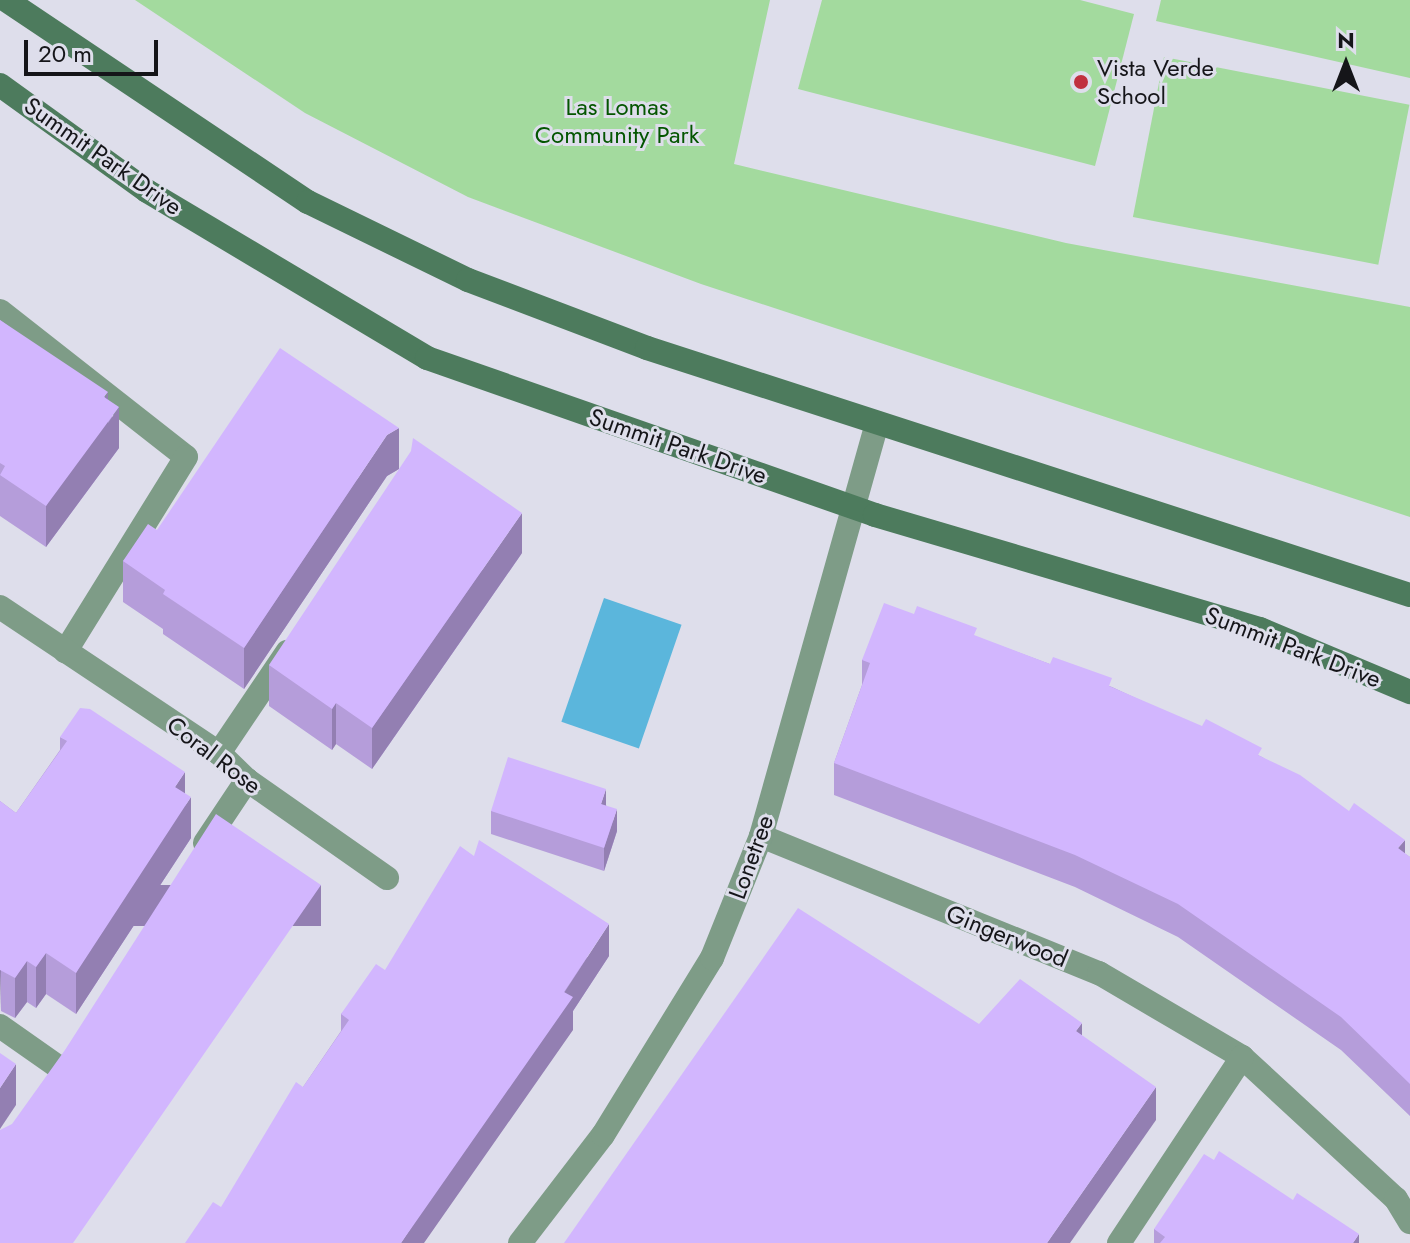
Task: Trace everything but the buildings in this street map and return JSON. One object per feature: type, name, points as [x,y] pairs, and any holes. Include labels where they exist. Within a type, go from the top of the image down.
[{"type":"street","points":[[6,0],[308,202],[468,280],[647,348],[1270,554],[1370,579],[1410,595]]},
{"type":"street","name":"Summit Park Drive","points":[[0,85],[147,191],[427,358],[854,507],[1260,629],[1410,692]]},
{"type":"street","points":[[0,311],[186,457],[65,652]]},
{"type":"street","name":"Lonetree","points":[[520,1243],[603,1135],[712,958],[761,836],[877,423]]},
{"type":"street","name":"Coral Rose","points":[[0,607],[219,753],[247,780],[387,878]]},
{"type":"street","points":[[219,753],[305,625]]},
{"type":"street","points":[[195,858],[247,780]]},
{"type":"street","name":"Gingerwood","points":[[761,836],[1099,973],[1242,1057],[1396,1199],[1410,1222]]},
{"type":"street","points":[[0,1026],[57,1066]]},
{"type":"street","points":[[41,1091],[74,1040]]},
{"type":"street","points":[[1119,1243],[1242,1057]]},
{"type":"green space","name":"Las Lomas Community Park","points":[[135,0],[770,0],[734,164],[1066,243],[1410,307],[1410,517],[701,284],[468,197],[305,113]]},
{"type":"green space","points":[[822,0],[1080,0],[1134,14],[1095,166],[798,89]]},
{"type":"green space","points":[[1161,0],[1410,0],[1410,78],[1156,21]]},
{"type":"green space","points":[[1164,57],[1409,105],[1378,265],[1133,217]]},
{"type":"water","points":[[604,598],[682,625],[639,749],[561,722]]},
{"type":"place","name":"Vista Verde School","points":[[1081,82]]}]
